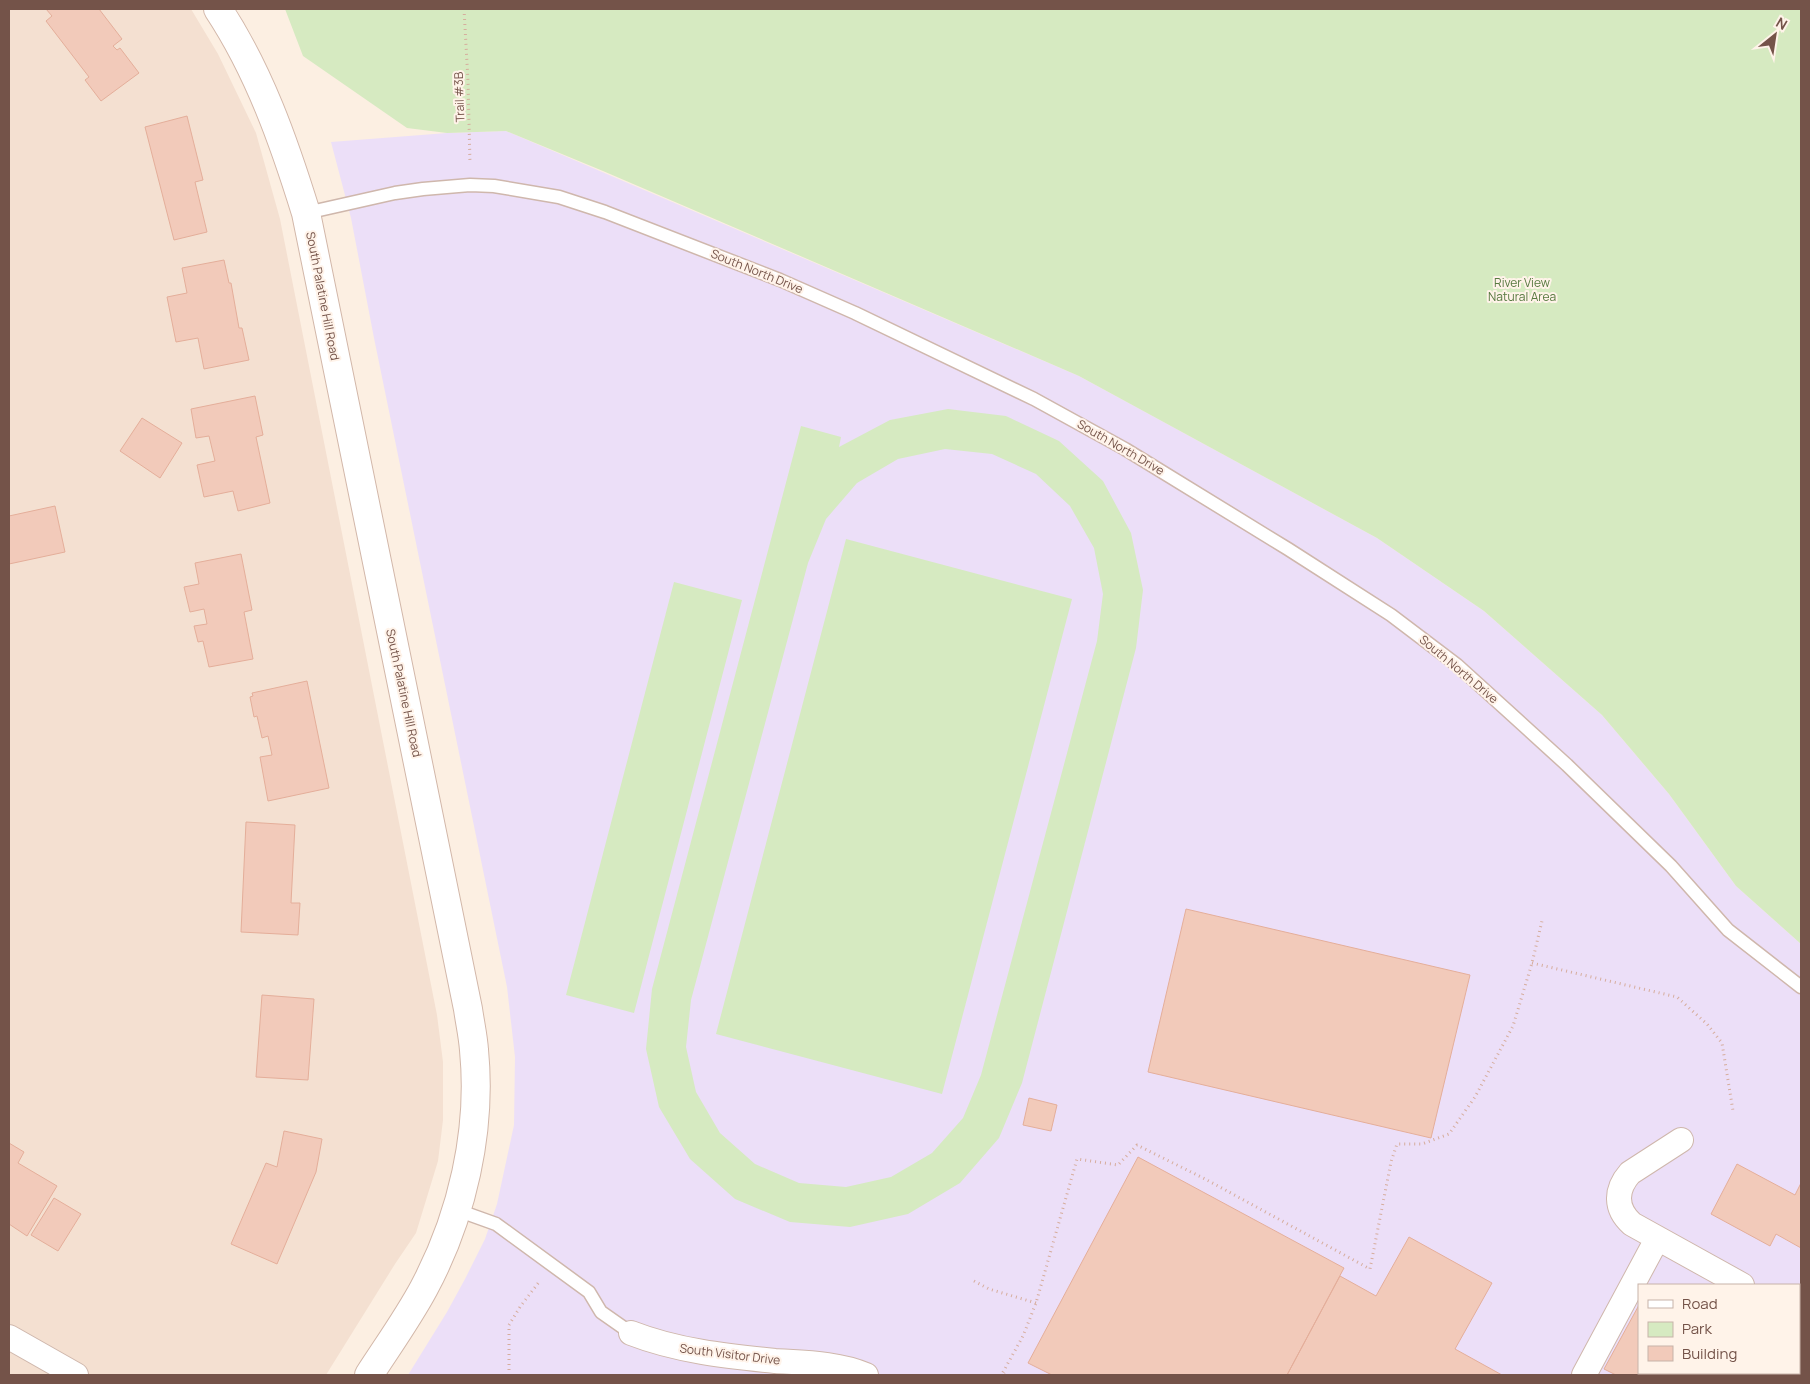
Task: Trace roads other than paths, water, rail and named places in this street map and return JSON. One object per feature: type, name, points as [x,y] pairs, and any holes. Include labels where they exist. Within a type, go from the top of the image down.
[{"type":"street","name":"South Palatine Hill Road","points":[[218,9],[246,56],[259,84],[290,161],[306,212],[468,1009],[474,1051],[475,1102],[471,1146],[465,1177],[446,1243],[423,1290],[369,1375]]},
{"type":"street","points":[[1681,1140],[1630,1173],[1620,1187],[1620,1206],[1626,1218],[1657,1239],[1740,1284]]},
{"type":"street","points":[[1584,1375],[1657,1239]]},
{"type":"street","name":"South Visitor Drive","points":[[632,1333],[680,1349],[732,1357],[835,1366],[866,1375]]},
{"type":"street","points":[[9,1337],[76,1375]]},
{"type":"lane","name":"South North Drive","points":[[306,212],[395,193],[470,185],[494,186],[541,193],[577,202],[780,280],[855,313],[1034,399],[1087,427],[1180,482],[1356,591],[1458,665],[1567,765],[1665,859],[1728,930],[1801,987]]},
{"type":"lane","name":"South Visitor Drive","points":[[456,1210],[496,1224],[589,1292],[601,1312],[632,1333]]},
{"type":"park label","name":"River View Natural Area","points":[[1522,289]]}]
